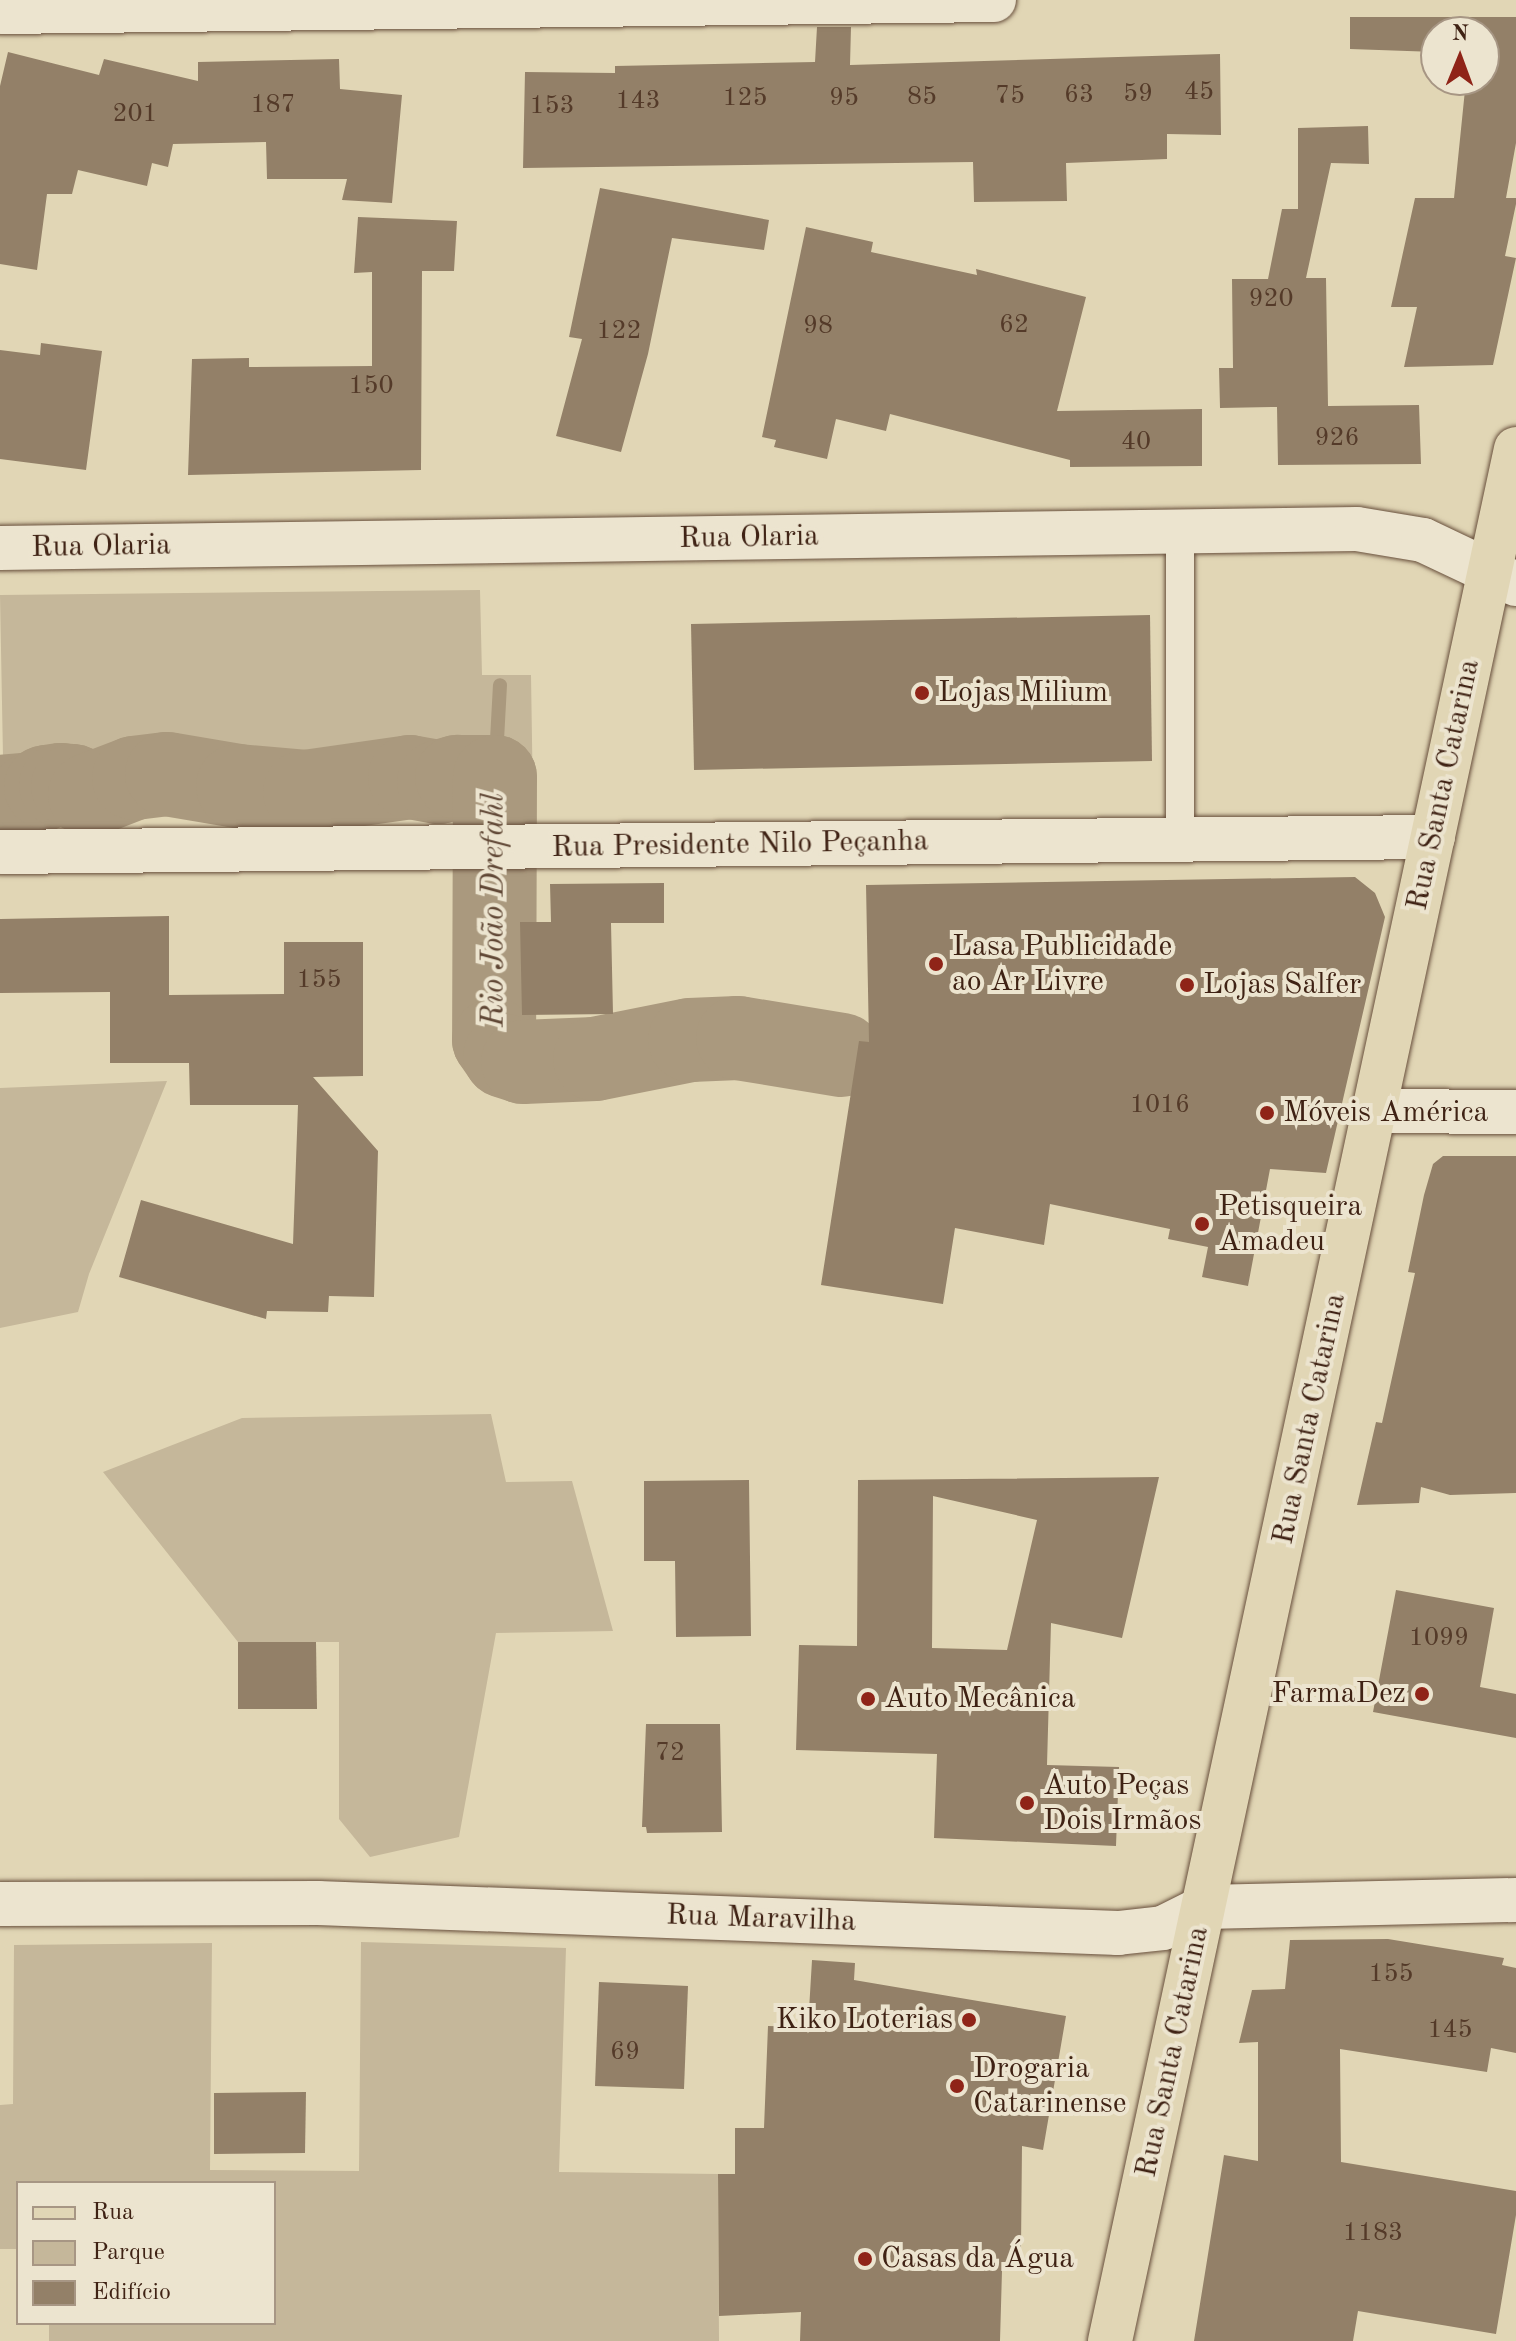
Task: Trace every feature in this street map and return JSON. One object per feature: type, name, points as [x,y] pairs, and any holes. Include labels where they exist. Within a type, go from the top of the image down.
[{"type":"main road","name":"Rua Santa Catarina","points":[[1110,2341],[1433,837],[1503,578],[1516,449]]},
{"type":"street","points":[[0,12],[994,0]]},
{"type":"street","name":"Rua Olaria","points":[[0,548],[1357,529],[1423,540],[1503,578]]},
{"type":"street","name":"Rua Presidente Nilo Peçanha","points":[[0,852],[1433,837]]},
{"type":"street","points":[[1376,1111],[1516,1112]]},
{"type":"street","name":"Rua Maravilha","points":[[0,1904],[318,1903],[1118,1933],[1163,1928],[1205,1907],[1516,1900]]},
{"type":"lane","points":[[1180,532],[1180,840]]},
{"type":"green space","points":[[480,590],[482,675],[531,675],[533,804],[4,811],[0,595]]},
{"type":"green space","points":[[167,1081],[89,1274],[78,1312],[0,1328],[0,1088]]},
{"type":"green space","points":[[491,1414],[506,1482],[572,1481],[613,1631],[496,1633],[459,1837],[370,1857],[339,1819],[339,1642],[238,1642],[103,1472],[242,1418]]},
{"type":"green space","points":[[361,1942],[566,1948],[559,2172],[718,2174],[719,2341],[49,2341],[49,2325],[276,2325],[276,2181],[16,2181],[16,2249],[0,2249],[0,2105],[13,2104],[14,1945],[212,1943],[210,2170],[359,2171]]},
{"type":"building","points":[[1350,17],[1420,17],[1420,51],[1350,49]]},
{"type":"building","points":[[1500,17],[1516,17],[1516,143],[1506,198],[1516,198],[1516,204],[1505,256],[1516,258],[1493,365],[1404,367],[1417,307],[1391,307],[1415,198],[1454,198],[1464,96],[1500,96]]},
{"type":"building","points":[[817,27],[851,27],[850,65],[1220,54],[1221,135],[1167,134],[1167,159],[1066,163],[1067,201],[974,202],[973,162],[523,168],[525,72],[615,73],[615,66],[815,62]]},
{"type":"building","points":[[8,52],[99,75],[104,59],[198,81],[198,62],[339,59],[340,89],[402,95],[392,203],[342,200],[347,179],[267,179],[266,142],[173,144],[168,167],[152,163],[147,186],[78,170],[72,194],[47,194],[37,270],[0,264],[0,86]]},
{"type":"building","points":[[1368,126],[1369,164],[1331,163],[1306,278],[1326,278],[1328,406],[1419,405],[1421,464],[1278,465],[1277,407],[1220,408],[1219,368],[1233,368],[1232,279],[1268,279],[1282,209],[1298,209],[1298,128]]},
{"type":"building","points":[[600,188],[769,220],[764,250],[672,238],[648,354],[621,452],[556,436],[582,339],[569,337]]},
{"type":"building","points":[[358,217],[457,221],[454,271],[422,271],[421,470],[188,475],[192,359],[249,358],[249,367],[372,366],[372,272],[354,273]]},
{"type":"building","points":[[806,227],[873,242],[871,252],[977,275],[976,269],[1086,297],[1057,411],[1202,409],[1202,466],[1070,467],[1070,460],[890,414],[886,431],[836,419],[827,459],[774,447],[776,440],[762,437]]},
{"type":"building","points":[[41,343],[102,351],[86,470],[0,459],[0,350],[40,355]]},
{"type":"building","name":"Lojas Milium","points":[[1150,615],[1152,761],[694,770],[691,624]]},
{"type":"building","points":[[1355,877],[1375,893],[1385,917],[1326,1173],[1270,1169],[1248,1286],[1202,1277],[1208,1247],[1168,1239],[1170,1229],[1050,1204],[1044,1245],[955,1228],[943,1304],[821,1285],[859,1041],[869,1042],[866,885]]},
{"type":"building","points":[[664,883],[664,923],[611,923],[613,1014],[522,1015],[520,922],[551,922],[550,884]]},
{"type":"building","points":[[169,916],[169,995],[284,994],[284,942],[363,942],[363,1076],[313,1077],[378,1151],[374,1297],[329,1296],[328,1312],[267,1311],[266,1319],[119,1277],[141,1200],[293,1244],[298,1105],[190,1105],[189,1063],[110,1063],[110,992],[0,993],[0,919]]},
{"type":"building","points":[[1443,1156],[1516,1156],[1516,1493],[1450,1495],[1421,1487],[1419,1503],[1357,1505],[1376,1422],[1382,1423],[1415,1273],[1408,1272],[1424,1195],[1433,1164]]},
{"type":"building","points":[[1159,1477],[1122,1638],[1051,1623],[1047,1765],[1119,1767],[1116,1846],[934,1838],[937,1754],[796,1750],[799,1645],[857,1646],[858,1480]],"holes":[[[933,1496],[1037,1520],[1007,1650],[932,1648]]]},
{"type":"building","points":[[749,1480],[751,1636],[676,1637],[675,1561],[644,1561],[644,1481]]},
{"type":"building","points":[[1396,1590],[1494,1608],[1480,1687],[1516,1694],[1516,1738],[1373,1712]]},
{"type":"building","points":[[238,1642],[316,1642],[317,1709],[238,1709]]},
{"type":"building","points":[[646,1724],[720,1724],[722,1832],[647,1833],[646,1827],[642,1827]]},
{"type":"building","points":[[1388,1939],[1504,1958],[1502,1965],[1516,1968],[1516,2053],[1491,2048],[1487,2072],[1340,2049],[1341,2162],[1516,2191],[1516,2215],[1496,2334],[1358,2311],[1353,2341],[1194,2341],[1224,2155],[1258,2161],[1258,2042],[1239,2043],[1252,1990],[1285,1989],[1290,1940]]},
{"type":"building","points":[[812,1960],[855,1963],[854,1980],[1066,2016],[1043,2150],[1022,2146],[1021,2248],[1002,2271],[1000,2341],[800,2341],[801,2312],[719,2316],[718,2174],[735,2174],[735,2128],[764,2128],[768,2026],[808,2027]]},
{"type":"building","points":[[599,1982],[688,1986],[684,2089],[595,2086]]},
{"type":"building","points":[[306,2092],[305,2153],[214,2154],[214,2093]]},
{"type":"waterway","points":[[495,777],[500,685]]},
{"type":"waterway","name":"Rio João Drefahl","points":[[0,797],[33,794],[46,787],[61,785],[73,786],[90,795],[134,778],[167,774],[238,786],[305,792],[410,777],[439,782],[457,777],[495,777],[494,1040],[505,1056],[523,1062],[595,1059],[690,1040],[738,1038],[842,1055]]},
{"type":"place","name":"Lojas Milium","points":[[922,693]]},
{"type":"place","name":"Lasa Publicidade ao Ar Livre","points":[[936,964]]},
{"type":"place","name":"Lojas Salfer","points":[[1187,985]]},
{"type":"place","name":"Móveis América","points":[[1267,1113]]},
{"type":"place","name":"Petisqueira Amadeu","points":[[1202,1224]]},
{"type":"place","name":"FarmaDez","points":[[1422,1694]]},
{"type":"place","name":"Auto Mecânica","points":[[868,1699]]},
{"type":"place","name":"Auto Peças Dois Irmãos","points":[[1027,1803]]},
{"type":"place","name":"Kiko Loterias","points":[[969,2020]]},
{"type":"place","name":"Drogaria Catarinense","points":[[957,2086]]},
{"type":"place","name":"Casas da Água","points":[[865,2259]]}]
